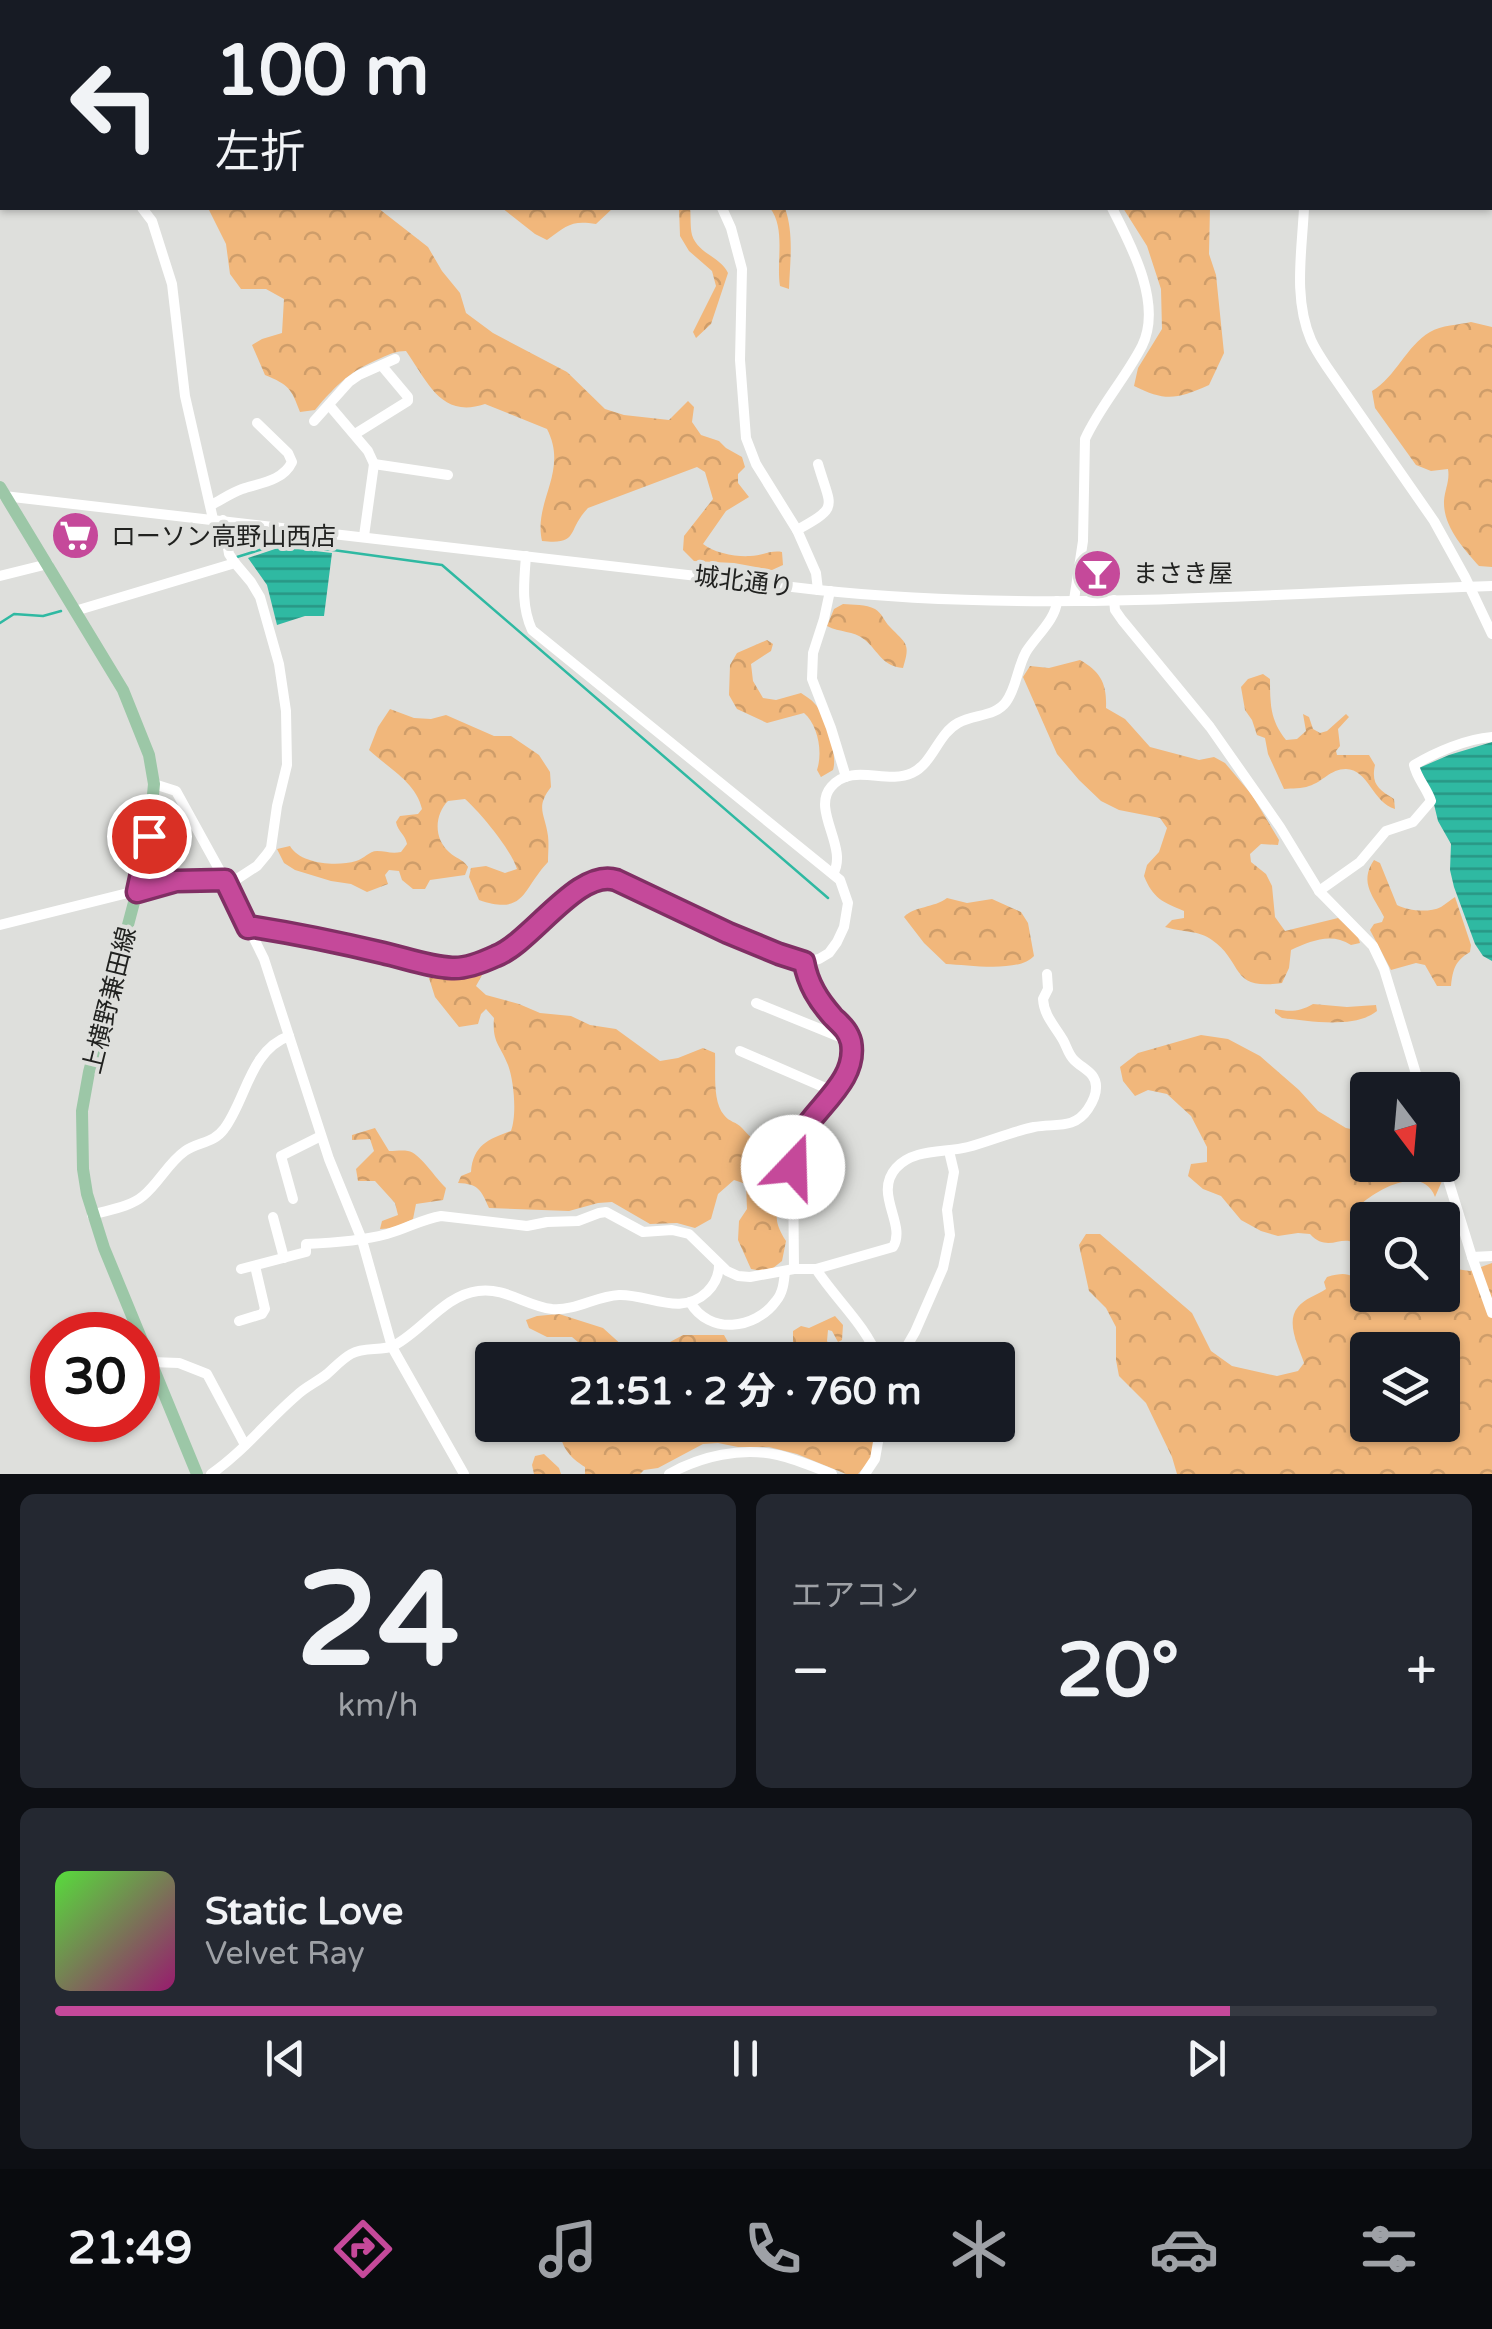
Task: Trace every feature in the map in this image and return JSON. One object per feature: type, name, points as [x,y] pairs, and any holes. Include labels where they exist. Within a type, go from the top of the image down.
[{"type":"main road","name":"上横野兼田線","points":[[2,493],[128,702],[149,755],[154,784],[149,836],[137,892],[82,1110],[82,1168],[92,1215],[130,1312]]},
{"type":"main road","name":"上横野兼田線","points":[[160,1383],[198,1474]]},
{"type":"street","points":[[0,925],[176,881],[242,877],[271,848],[287,765],[286,711],[279,664],[256,590],[229,554],[211,505],[185,396],[172,284],[152,221],[144,210]]},
{"type":"street","points":[[723,210],[742,269],[740,360],[746,438],[756,464],[797,530],[824,590],[824,619],[813,653],[812,680],[846,777]]},
{"type":"street","points":[[1074,600],[1084,541],[1085,438],[1147,335],[1147,301],[1140,269],[1113,210]]},
{"type":"street","points":[[1304,210],[1300,288],[1312,341],[1434,520],[1492,634]]},
{"type":"street","points":[[314,421],[359,374],[395,359]]},
{"type":"street","points":[[355,434],[408,401],[382,366]]},
{"type":"street","points":[[329,406],[368,450],[374,464],[364,536]]},
{"type":"street","points":[[211,505],[290,468],[288,453],[257,423]]},
{"type":"street","points":[[374,464],[448,476]]},
{"type":"street","points":[[797,530],[829,510],[818,464]]},
{"type":"street","name":"城北通り","points":[[2,493],[935,600],[1114,600],[1492,586]]},
{"type":"street","points":[[248,928],[305,936],[427,964],[462,967],[517,945],[579,889],[608,878],[779,954],[804,962],[829,953],[847,915],[846,892],[840,880],[532,630],[525,616],[526,556]]},
{"type":"street","points":[[75,611],[234,562]]},
{"type":"street","points":[[0,576],[48,564]]},
{"type":"street","points":[[1114,600],[1122,620],[1210,727],[1251,784],[1318,891],[1363,934],[1380,959],[1415,1072]]},
{"type":"street","points":[[834,874],[837,854],[825,802],[830,787],[860,774],[912,772],[957,723],[1005,704],[1018,666],[1055,612],[1057,601]]},
{"type":"street","points":[[1318,891],[1360,862],[1386,831],[1413,822],[1431,802],[1414,765],[1450,748],[1492,737]]},
{"type":"street","points":[[154,784],[176,791],[264,959],[321,1136],[362,1240],[392,1347],[464,1474]]},
{"type":"street","points":[[690,1302],[711,1322],[748,1324],[780,1298],[790,1270],[795,1150],[800,1136],[835,1092],[852,1051],[848,1032],[812,990],[804,962]]},
{"type":"street","points":[[240,1269],[306,1252],[306,1244],[362,1240],[441,1216],[527,1226],[578,1221],[606,1212],[643,1232],[672,1230],[690,1234],[719,1265],[738,1276],[750,1277],[816,1269],[893,1248],[897,1232],[887,1195],[894,1171],[901,1164],[1033,1127],[1072,1124],[1094,1098],[1094,1075],[1073,1060],[1046,1014],[1042,1000],[1048,989],[1047,974]]},
{"type":"street","points":[[756,1003],[850,1039]]},
{"type":"street","points":[[92,1215],[142,1197],[183,1152],[220,1135],[257,1066],[289,1036]]},
{"type":"street","points":[[740,1050],[835,1092]]},
{"type":"street","points":[[293,1199],[280,1156],[321,1136]]},
{"type":"street","points":[[910,1342],[943,1268],[950,1234],[947,1210],[954,1172],[949,1151]]},
{"type":"street","points":[[1449,1182],[1492,1313]]},
{"type":"street","points":[[273,1217],[284,1258]]},
{"type":"street","points":[[1472,1257],[1492,1256]]},
{"type":"street","points":[[211,1474],[295,1396],[348,1356],[364,1349],[392,1347],[457,1298],[477,1291],[502,1292],[537,1306],[562,1309],[624,1294],[670,1304],[690,1302],[711,1288],[719,1265]]},
{"type":"street","points":[[239,1321],[262,1314],[265,1309],[255,1266]]},
{"type":"street","points":[[816,1269],[872,1342]]},
{"type":"street","points":[[160,1362],[180,1363],[207,1374],[245,1445]]},
{"type":"street","points":[[866,1474],[875,1459],[878,1442]]},
{"type":"street","points":[[669,1474],[706,1457],[761,1453],[832,1474]]},
{"type":"green space","points":[[209,210],[381,210],[428,247],[460,293],[466,313],[493,333],[567,372],[605,409],[669,420],[688,401],[694,407],[692,422],[701,435],[719,441],[742,457],[745,467],[738,474],[738,483],[749,497],[726,511],[703,544],[738,556],[782,552],[783,565],[772,570],[694,561],[683,550],[684,536],[713,499],[705,472],[697,467],[588,508],[567,538],[542,541],[542,513],[554,459],[547,429],[485,404],[470,407],[446,402],[406,351],[361,368],[315,410],[300,412],[288,388],[265,375],[252,345],[282,333],[284,299],[266,289],[241,289],[230,274],[226,244]]},
{"type":"green space","points":[[505,210],[611,210],[596,224],[570,225],[547,240]]},
{"type":"green space","points":[[679,210],[690,210],[695,241],[728,273],[711,324],[696,338],[693,332],[716,286],[712,271],[689,251],[680,236]]},
{"type":"green space","points":[[771,210],[786,210],[790,228],[789,289],[780,286],[775,216]]},
{"type":"green space","points":[[1124,210],[1210,210],[1209,254],[1216,275],[1224,353],[1209,385],[1172,397],[1134,386],[1138,368],[1162,329],[1161,289],[1147,246]]},
{"type":"green space","points":[[1471,322],[1492,327],[1492,567],[1479,566],[1450,528],[1444,501],[1448,469],[1431,471],[1416,465],[1375,408],[1372,391],[1430,332]]},
{"type":"green space","points":[[843,604],[868,606],[879,613],[905,644],[903,668],[885,661],[860,637],[827,626],[834,609]]},
{"type":"green space","points":[[767,640],[773,644],[771,651],[751,664],[753,681],[763,698],[776,700],[801,693],[819,710],[834,755],[833,770],[821,777],[817,770],[818,739],[804,713],[767,723],[737,709],[729,695],[730,665],[737,653]]},
{"type":"green space","points":[[1080,660],[1101,680],[1106,708],[1125,719],[1150,747],[1199,760],[1214,757],[1225,763],[1252,795],[1279,840],[1278,845],[1261,844],[1250,854],[1251,862],[1266,874],[1272,886],[1275,917],[1285,931],[1338,918],[1360,943],[1351,945],[1328,938],[1291,950],[1282,983],[1265,984],[1245,979],[1222,948],[1207,937],[1165,927],[1172,920],[1184,918],[1184,911],[1159,898],[1144,876],[1147,865],[1159,852],[1167,828],[1160,818],[1119,810],[1101,801],[1079,780],[1057,754],[1023,677],[1030,666],[1049,668]]},
{"type":"green space","points":[[1263,674],[1270,679],[1272,711],[1286,740],[1297,739],[1306,731],[1303,714],[1320,733],[1346,714],[1349,717],[1338,729],[1337,755],[1369,755],[1375,765],[1375,781],[1394,799],[1395,809],[1387,806],[1354,770],[1335,771],[1306,787],[1284,789],[1265,738],[1257,735],[1245,710],[1241,687],[1248,679]]},
{"type":"green space","points":[[390,709],[414,718],[446,715],[494,736],[511,736],[539,755],[550,772],[551,787],[542,806],[548,862],[515,902],[506,905],[479,900],[469,877],[471,868],[486,866],[505,873],[517,869],[495,832],[465,799],[448,801],[440,812],[438,826],[444,846],[468,867],[465,875],[430,880],[425,889],[413,889],[402,880],[399,871],[389,870],[385,875],[388,884],[367,892],[284,863],[277,849],[290,846],[310,860],[339,864],[359,860],[374,851],[401,852],[407,844],[396,822],[400,816],[418,814],[422,809],[419,799],[408,783],[369,750]]},
{"type":"green space","points":[[1374,860],[1380,863],[1397,905],[1431,910],[1455,897],[1471,945],[1470,952],[1456,966],[1451,986],[1437,986],[1425,965],[1416,963],[1391,970],[1370,930],[1384,917],[1368,883]]},
{"type":"green space","points":[[947,898],[967,903],[992,899],[1021,912],[1028,923],[1034,956],[1006,966],[946,964],[904,917]]},
{"type":"green space","points":[[475,969],[482,975],[476,986],[486,995],[540,1013],[571,1016],[590,1025],[616,1029],[660,1061],[703,1048],[715,1053],[716,1094],[724,1115],[756,1141],[783,1141],[788,1148],[781,1164],[777,1214],[786,1241],[782,1261],[768,1272],[751,1269],[738,1240],[739,1221],[747,1209],[746,1184],[734,1180],[718,1194],[711,1219],[695,1228],[677,1223],[650,1224],[612,1202],[569,1211],[489,1208],[478,1189],[458,1183],[461,1176],[471,1172],[475,1155],[483,1144],[511,1131],[514,1116],[512,1080],[495,1038],[494,1018],[486,1009],[478,1024],[459,1027],[435,997],[429,978]]},
{"type":"green space","points":[[1313,1004],[1376,1005],[1377,1011],[1357,1020],[1331,1022],[1282,1018],[1275,1013],[1275,1009],[1294,1011]]},
{"type":"green space","points":[[1201,1035],[1228,1039],[1260,1056],[1318,1111],[1350,1129],[1350,1182],[1404,1182],[1365,1202],[1350,1202],[1350,1241],[1325,1243],[1310,1234],[1278,1236],[1261,1231],[1241,1220],[1221,1196],[1203,1189],[1188,1176],[1191,1164],[1207,1162],[1207,1147],[1191,1116],[1167,1094],[1148,1090],[1135,1096],[1123,1081],[1120,1067],[1138,1053]]},
{"type":"green space","points":[[375,1128],[389,1151],[412,1153],[446,1188],[443,1200],[416,1204],[413,1219],[394,1228],[380,1229],[382,1221],[398,1215],[395,1203],[375,1181],[358,1181],[356,1169],[374,1151],[370,1139],[352,1140],[352,1135]]},
{"type":"green space","points":[[1421,1182],[1442,1182],[1435,1197]]},
{"type":"green space","points":[[1086,1234],[1100,1234],[1192,1313],[1211,1351],[1232,1366],[1277,1376],[1298,1371],[1304,1363],[1294,1335],[1294,1313],[1326,1289],[1327,1277],[1350,1276],[1350,1312],[1460,1312],[1460,1270],[1470,1271],[1492,1263],[1492,1474],[1177,1474],[1146,1403],[1119,1376],[1116,1327],[1106,1308],[1089,1291],[1079,1245]]},
{"type":"green space","points":[[559,1314],[603,1328],[618,1342],[547,1337],[529,1328],[526,1320]]},
{"type":"green space","points":[[835,1316],[843,1325],[842,1340],[838,1342],[828,1330],[828,1342],[793,1342],[793,1331],[801,1326],[809,1328]]},
{"type":"green space","points":[[683,1335],[724,1335],[728,1342],[670,1342]]},
{"type":"green space","points":[[562,1442],[874,1442],[873,1457],[858,1474],[846,1474],[769,1447],[718,1443],[703,1444],[640,1474],[585,1474],[585,1467]]},
{"type":"green space","points":[[544,1454],[561,1474],[534,1474],[535,1456]]},
{"type":"shaded area","points":[[281,547],[332,553],[324,616],[305,616],[277,625],[267,585],[248,558]]},
{"type":"shaded area","points":[[1492,742],[1492,961],[1475,944],[1454,887],[1451,844],[1438,821],[1431,792],[1419,768]]},
{"type":"waterway","points":[[237,557],[282,543],[442,565],[828,898]]},
{"type":"waterway","points":[[0,623],[14,614],[43,616],[61,611]]},
{"type":"place","name":"ローソン高野山西店","points":[[76,536]]},
{"type":"place","name":"まさき屋","points":[[1098,573]]},
{"type":"route","points":[[149,836],[137,892],[176,881],[225,880],[248,928],[305,936],[427,964],[462,967],[500,955],[517,945],[579,889],[600,878],[616,880],[728,933],[804,962],[812,990],[848,1032],[852,1051],[835,1092],[800,1136],[793,1167]]}]
